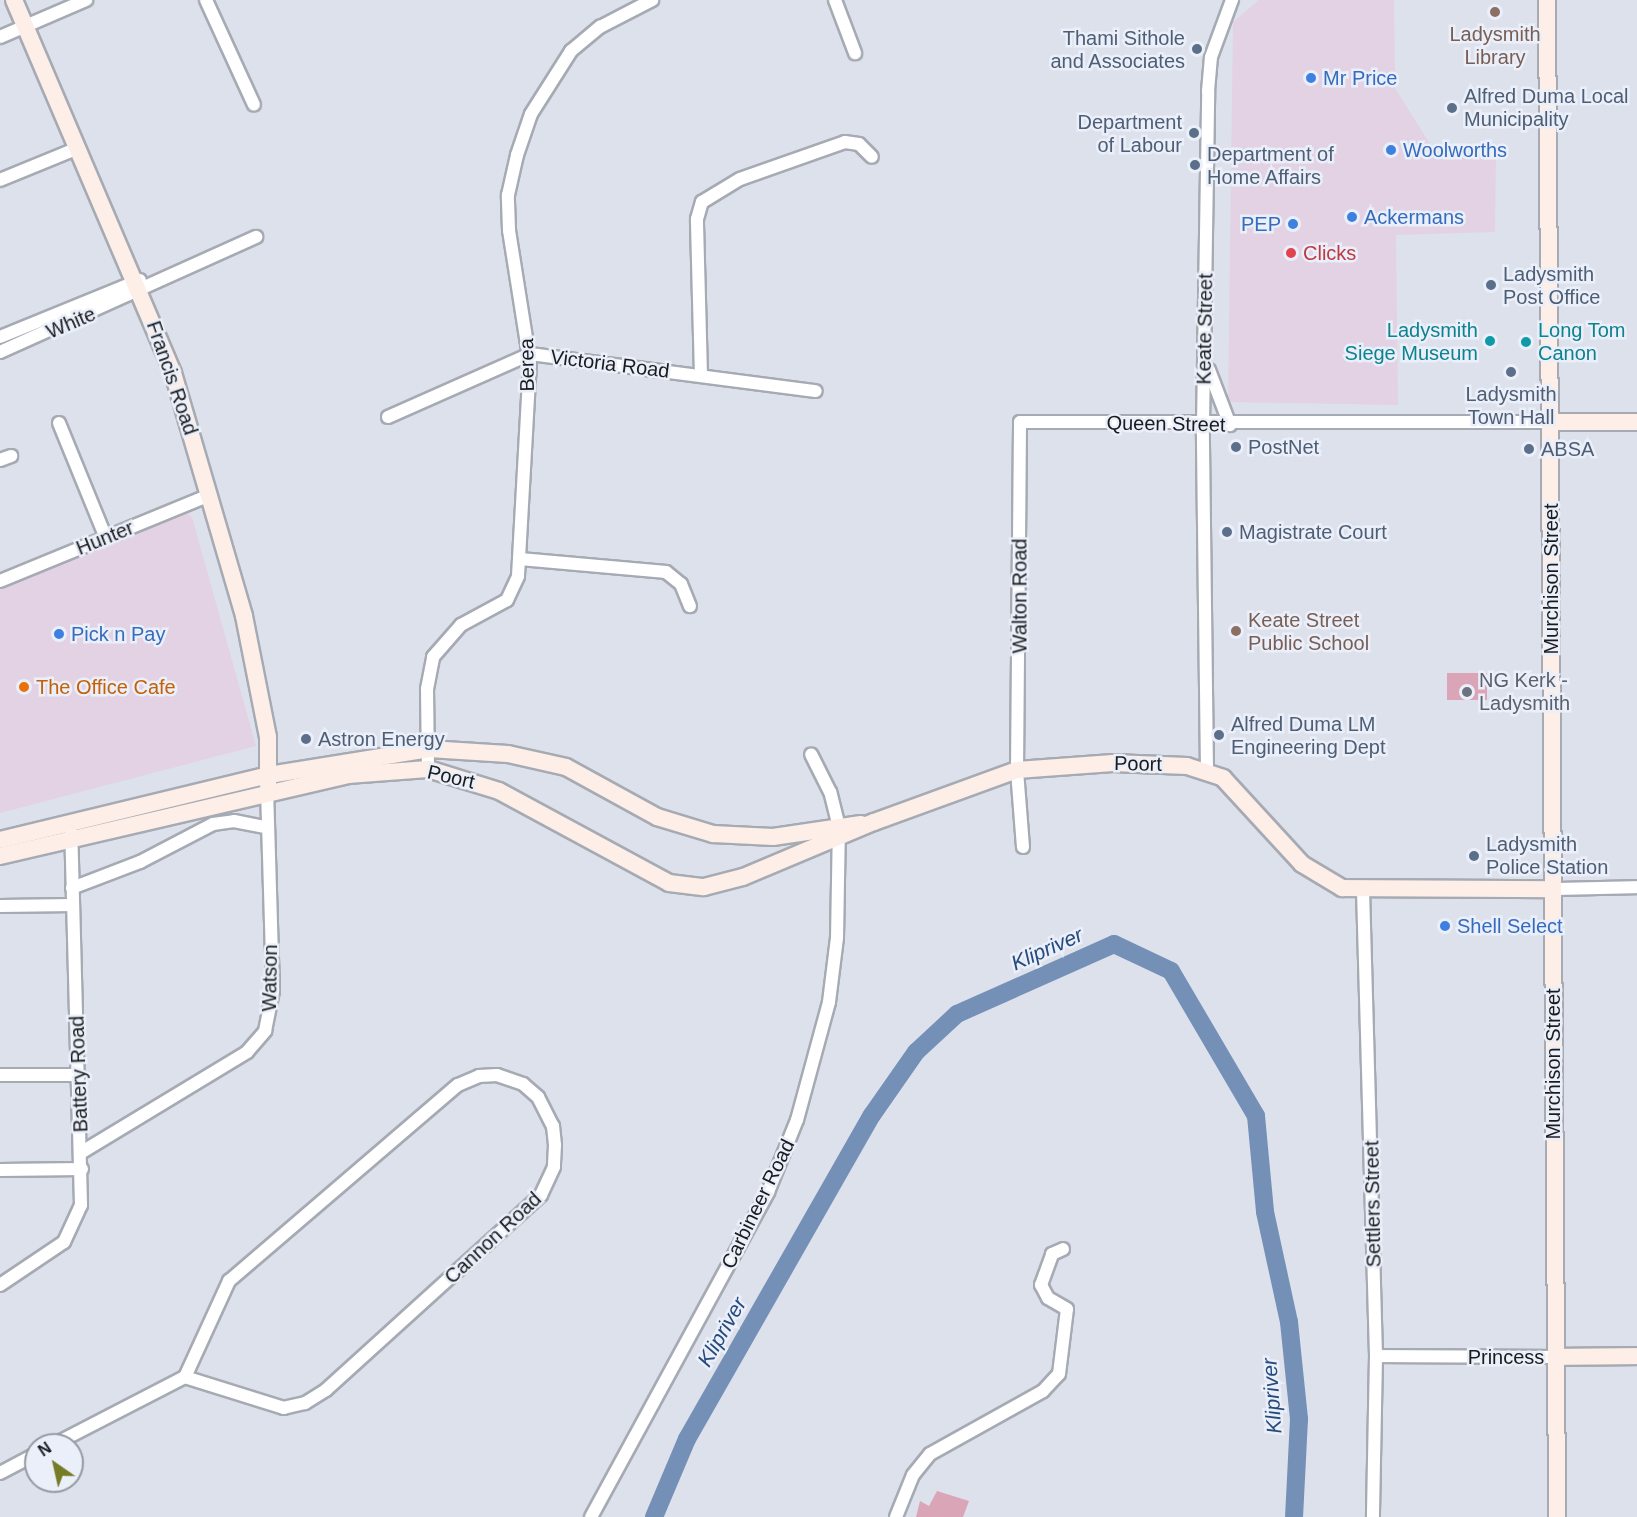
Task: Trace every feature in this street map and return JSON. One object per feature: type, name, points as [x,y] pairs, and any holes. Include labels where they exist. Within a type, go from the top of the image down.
[{"type":"street","name":"Francis Road","points":[[14,0],[139,286],[173,373],[210,495],[257,680],[268,737],[269,775]]},
{"type":"street","points":[[0,37],[86,0]]},
{"type":"street","points":[[206,0],[254,105]]},
{"type":"street","name":"Berea","points":[[428,769],[427,689],[433,657],[461,625],[507,600],[517,584],[530,354],[508,213],[511,176],[523,137],[550,78],[571,51],[600,27],[652,0]]},
{"type":"street","points":[[835,0],[855,53]]},
{"type":"street","name":"Keate Street","points":[[1207,771],[1203,425],[1208,91],[1211,57],[1232,0]]},
{"type":"street","name":"Murchison Street","points":[[1547,0],[1557,1517]]},
{"type":"street","points":[[701,375],[697,219],[702,202],[740,179],[845,142],[859,144],[872,157]]},
{"type":"street","points":[[0,180],[78,147]]},
{"type":"street","points":[[139,286],[256,237]]},
{"type":"street","name":"White","points":[[0,337],[139,286]]},
{"type":"street","name":"White","points":[[0,352],[139,286]]},
{"type":"street","name":"Victoria Road","points":[[388,417],[530,354],[816,392]]},
{"type":"street","points":[[1205,354],[1216,398],[1230,425]]},
{"type":"street","name":"Queen Street","points":[[1020,422],[1230,425],[1637,422]]},
{"type":"street","name":"Walton Road","points":[[1020,422],[1017,770],[1023,848]]},
{"type":"street","points":[[59,423],[106,538]]},
{"type":"street","name":"Hunter","points":[[0,582],[210,495]]},
{"type":"street","points":[[520,559],[666,572],[681,584],[690,606]]},
{"type":"street","name":"Poort","points":[[0,856],[71,832],[269,775],[429,749],[508,754],[566,767],[657,817],[713,834],[773,837],[839,833]]},
{"type":"street","name":"Carbineer Road","points":[[591,1517],[768,1192],[789,1144],[833,979],[839,833],[833,799],[811,754]]},
{"type":"street","name":"Poort","points":[[0,840],[71,832],[348,775],[428,769],[500,791],[679,887],[720,884],[839,833],[1017,770],[1113,763],[1207,771],[1232,785],[1308,870],[1334,885],[1364,890],[1552,890]]},
{"type":"street","name":"Watson","points":[[82,1152],[247,1052],[265,1031],[273,991],[266,826],[269,775]]},
{"type":"street","points":[[72,888],[140,862],[213,824],[234,821],[266,826]]},
{"type":"street","name":"Battery Road","points":[[0,1285],[47,1256],[70,1234],[81,1205],[82,1152],[71,832]]},
{"type":"street","points":[[1552,890],[1637,887]]},
{"type":"street","name":"Settlers Street","points":[[1364,890],[1376,1356],[1373,1517]]},
{"type":"street","points":[[0,906],[73,905]]},
{"type":"street","points":[[0,1075],[79,1075]]},
{"type":"street","name":"Cannon Road","points":[[497,1075],[523,1084],[538,1097],[552,1126],[555,1145],[554,1167],[541,1195],[326,1390],[305,1403],[284,1408],[185,1377],[229,1281],[458,1085],[479,1076],[497,1075]]},
{"type":"street","points":[[0,1170],[82,1169]]},
{"type":"street","points":[[896,1517],[913,1475],[930,1454],[1050,1385],[1062,1364],[1067,1309],[1048,1298],[1041,1286],[1052,1254],[1063,1249]]},
{"type":"street","name":"Princess","points":[[1376,1356],[1637,1356]]},
{"type":"street","points":[[76,1433],[185,1377]]},
{"type":"street","points":[[0,1473],[24,1460]]},
{"type":"shaded area","points":[[1259,0],[1394,0],[1395,88],[1435,152],[1496,154],[1495,232],[1396,235],[1398,405],[1228,402],[1233,22]]},
{"type":"shaded area","points":[[182,509],[192,517],[256,746],[0,813],[0,585]]},
{"type":"building","name":"NG Kerk - Ladysmith","points":[[1447,673],[1487,673],[1487,700],[1447,700]]},
{"type":"building","points":[[937,1491],[969,1501],[963,1517],[916,1517],[920,1501],[929,1506]]},
{"type":"waterway","name":"Klipriver","points":[[654,1517],[687,1439],[872,1115],[916,1052],[957,1014],[1114,944],[1171,971],[1256,1116],[1265,1212],[1289,1322],[1299,1419],[1294,1517]]},
{"type":"place","name":"Ladysmith Library","points":[[1495,12]]},
{"type":"place","name":"Thami Sithole and Associates","points":[[1197,49]]},
{"type":"place","name":"Mr Price","points":[[1311,78]]},
{"type":"place","name":"Alfred Duma Local Municipality","points":[[1452,108]]},
{"type":"place","name":"Department of Labour","points":[[1194,133]]},
{"type":"place","name":"Woolworths","points":[[1391,150]]},
{"type":"place","name":"Department of Home Affairs","points":[[1195,165]]},
{"type":"place","name":"Ackermans","points":[[1352,217]]},
{"type":"place","name":"PEP","points":[[1293,224]]},
{"type":"place","name":"Clicks","points":[[1291,253]]},
{"type":"place","name":"Ladysmith Post Office","points":[[1491,285]]},
{"type":"place","name":"Ladysmith Siege Museum","points":[[1490,341]]},
{"type":"place","name":"Long Tom Canon","points":[[1526,342]]},
{"type":"place","name":"Ladysmith Town Hall","points":[[1511,372]]},
{"type":"place","name":"PostNet","points":[[1236,447]]},
{"type":"place","name":"ABSA","points":[[1529,449]]},
{"type":"place","name":"Magistrate Court","points":[[1227,532]]},
{"type":"place","name":"Keate Street Public School","points":[[1236,631]]},
{"type":"place","name":"Pick n Pay","points":[[59,634]]},
{"type":"place","name":"The Office Cafe","points":[[24,687]]},
{"type":"place","name":"NG Kerk - Ladysmith","points":[[1467,692]]},
{"type":"place","name":"Alfred Duma LM Engineering Dept","points":[[1219,735]]},
{"type":"place","name":"Astron Energy","points":[[306,739]]},
{"type":"place","name":"Ladysmith Police Station","points":[[1474,856]]},
{"type":"place","name":"Shell Select","points":[[1445,926]]}]
